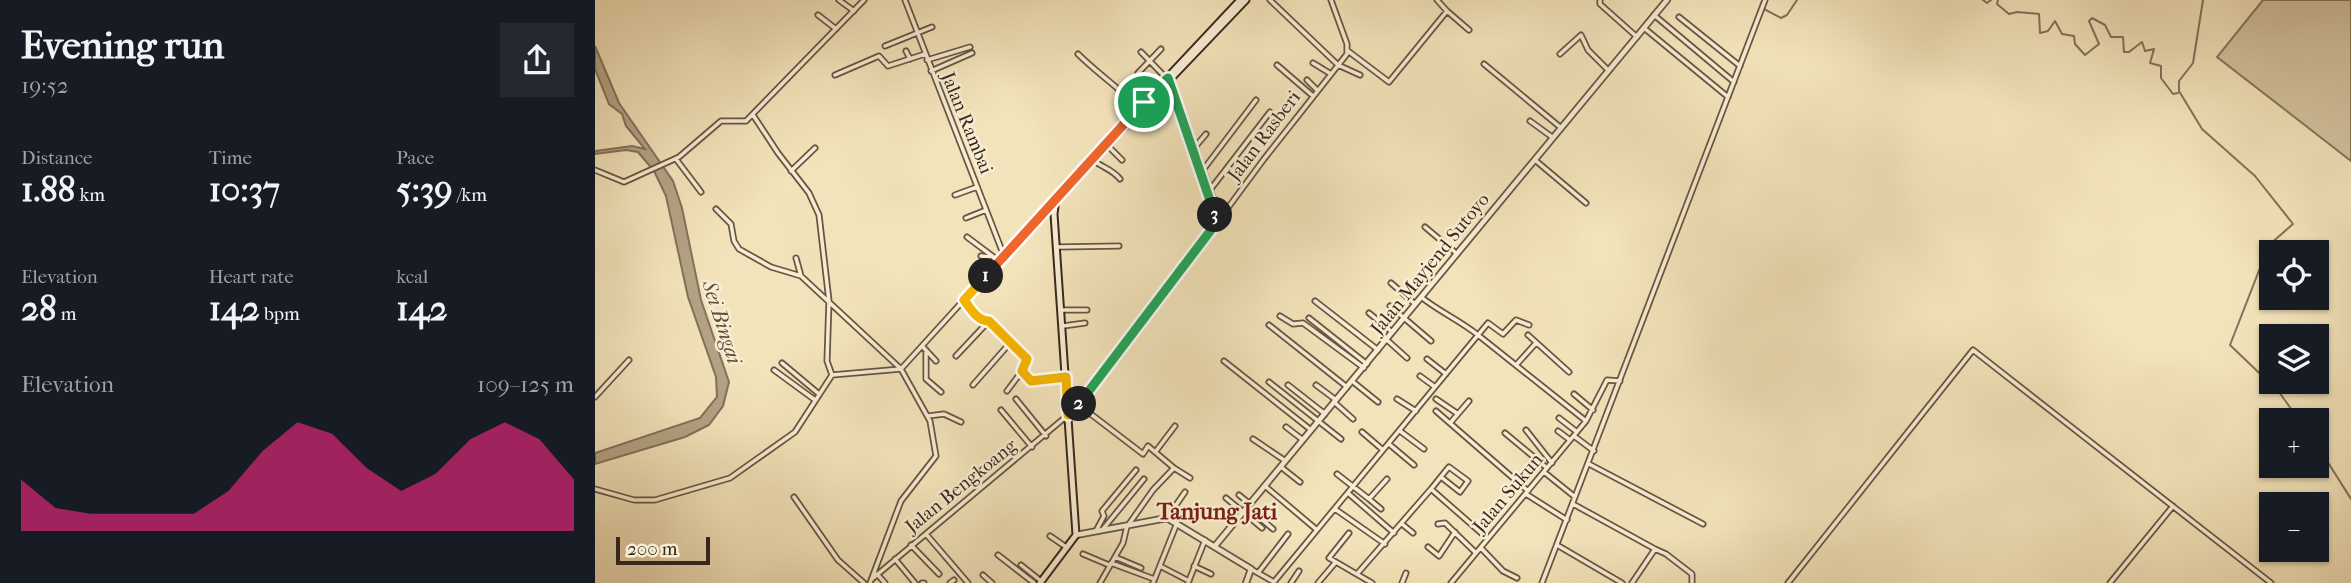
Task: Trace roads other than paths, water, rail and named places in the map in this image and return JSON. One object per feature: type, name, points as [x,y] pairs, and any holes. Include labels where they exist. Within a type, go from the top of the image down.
[{"type":"main road","points":[[1094,159],[1240,0]]},
{"type":"main road","points":[[1038,582],[1076,535],[1056,199],[1144,102],[1169,80],[1246,0]]},
{"type":"street","points":[[839,0],[854,12]]},
{"type":"street","points":[[595,170],[624,182],[674,160],[721,121],[742,122],[753,115],[864,0]]},
{"type":"street","name":"Jalan Rambai","points":[[905,0],[1004,256]]},
{"type":"street","points":[[1270,0],[1338,65],[1360,75]]},
{"type":"street","points":[[1331,0],[1348,51],[1389,82],[1447,11]]},
{"type":"street","points":[[1437,0],[1469,30]]},
{"type":"street","points":[[1600,0],[1600,4],[1637,37]]},
{"type":"street","name":"Jalan Mayjend Sutoyo","points":[[1215,546],[1667,0]]},
{"type":"street","points":[[1542,583],[1765,0]]},
{"type":"street","points":[[818,15],[837,29]]},
{"type":"street","points":[[1654,15],[1734,82]]},
{"type":"street","points":[[1679,17],[1740,66]]},
{"type":"street","points":[[885,46],[932,27]]},
{"type":"street","points":[[1644,28],[1728,97]]},
{"type":"street","points":[[1560,54],[1581,35],[1588,50],[1608,70]]},
{"type":"street","points":[[927,60],[970,47]]},
{"type":"street","points":[[1138,73],[1161,49]]},
{"type":"street","points":[[906,51],[910,59]]},
{"type":"street","name":"Jalan Rasberi","points":[[1068,415],[1348,51]]},
{"type":"street","points":[[1141,52],[1169,80],[1219,219]]},
{"type":"street","points":[[931,71],[972,53]]},
{"type":"street","points":[[835,75],[879,56],[888,66],[925,54]]},
{"type":"street","points":[[1078,54],[1098,73],[1107,76],[1126,96],[1135,93]]},
{"type":"street","points":[[1313,63],[1331,74]]},
{"type":"street","points":[[1484,64],[1560,127]]},
{"type":"street","points":[[1277,65],[1313,96]]},
{"type":"street","points":[[1307,80],[1317,90]]},
{"type":"street","points":[[1129,86],[1144,102]]},
{"type":"street","points":[[1203,170],[1256,100]]},
{"type":"street","points":[[1210,190],[1270,112]]},
{"type":"street","points":[[753,115],[791,172],[809,193],[820,215],[829,301],[827,361],[832,374]]},
{"type":"street","points":[[1530,121],[1552,137]]},
{"type":"street","points":[[1206,134],[1195,148],[1219,219]]},
{"type":"street","points":[[1108,146],[1122,160]]},
{"type":"street","points":[[791,172],[815,148]]},
{"type":"street","points":[[1094,159],[1103,168],[1113,170],[1120,179]]},
{"type":"street","points":[[674,160],[701,192]]},
{"type":"street","points":[[1535,160],[1586,204]]},
{"type":"street","points":[[955,195],[977,187]]},
{"type":"street","points":[[832,374],[901,369],[1056,199]]},
{"type":"street","points":[[716,209],[731,224],[734,242],[742,251],[778,270],[801,276],[901,369],[928,416],[936,456],[901,500],[871,581]]},
{"type":"street","points":[[966,218],[986,210]]},
{"type":"street","points":[[1425,226],[1457,253]]},
{"type":"street","points":[[967,237],[999,261]]},
{"type":"street","points":[[1057,247],[1119,246]]},
{"type":"street","points":[[981,256],[992,257]]},
{"type":"street","points":[[796,258],[801,276]]},
{"type":"street","points":[[1391,284],[1415,304]]},
{"type":"street","points":[[1420,297],[1442,314],[1457,318],[1586,421]]},
{"type":"street","points":[[964,300],[981,320],[989,321],[1027,359],[1022,371],[1007,391]]},
{"type":"street","points":[[1315,301],[1378,351]]},
{"type":"street","points":[[1390,306],[1431,341]]},
{"type":"street","points":[[1063,310],[1087,310]]},
{"type":"street","points":[[1369,313],[1393,332]]},
{"type":"street","points":[[1280,316],[1293,324],[1299,321],[1303,323],[1365,366]]},
{"type":"street","points":[[1309,318],[1365,366]]},
{"type":"street","points":[[1076,535],[1167,518],[1274,583],[1488,323],[1503,334],[1516,320],[1529,324]]},
{"type":"street","points":[[956,356],[989,321]]},
{"type":"street","points":[[1063,326],[1085,323]]},
{"type":"street","points":[[1269,325],[1347,387]]},
{"type":"street","points":[[1528,335],[1569,372]]},
{"type":"street","points":[[1387,340],[1407,358]]},
{"type":"street","points":[[973,385],[1010,343]]},
{"type":"street","points":[[1517,364],[1536,343]]},
{"type":"street","points":[[922,346],[936,361]]},
{"type":"street","points":[[926,350],[926,379],[941,392]]},
{"type":"street","points":[[1788,583],[1973,350],[2271,583]]},
{"type":"street","points":[[1427,359],[1446,374]]},
{"type":"street","points":[[595,397],[629,360]]},
{"type":"street","points":[[1224,360],[1311,430]]},
{"type":"street","points":[[782,363],[818,394]]},
{"type":"street","points":[[774,370],[815,400]]},
{"type":"street","points":[[1022,371],[1034,382],[1066,377]]},
{"type":"street","points":[[595,489],[634,500],[655,500],[730,478],[795,432],[832,374]]},
{"type":"street","points":[[1420,376],[1435,388]]},
{"type":"street","name":"Jalan Sukun","points":[[1451,583],[1586,421],[1607,380],[1620,381]]},
{"type":"street","points":[[1352,381],[1378,402]]},
{"type":"street","points":[[1269,382],[1341,439]]},
{"type":"street","points":[[1288,385],[1325,414]]},
{"type":"street","points":[[1316,385],[1353,419]]},
{"type":"street","points":[[1574,394],[1593,410]]},
{"type":"street","points":[[1016,399],[1046,436]]},
{"type":"street","points":[[1397,399],[1416,411]]},
{"type":"street","points":[[1436,399],[1458,414]]},
{"type":"street","points":[[1451,422],[1469,401]]},
{"type":"street","points":[[1078,405],[1143,454],[1148,446],[1190,478]]},
{"type":"street","points":[[1001,410],[1032,447]]},
{"type":"street","points":[[1436,411],[1527,493],[1567,520]]},
{"type":"street","points":[[928,416],[944,414],[961,422]]},
{"type":"street","name":"Jalan Bengkoang","points":[[871,581],[1068,415]]},
{"type":"street","points":[[1559,418],[1573,436],[1594,451]]},
{"type":"street","points":[[1156,451],[1175,426]]},
{"type":"street","points":[[1286,427],[1303,440]]},
{"type":"street","points":[[1400,430],[1423,449]]},
{"type":"street","points":[[1526,430],[1552,463]]},
{"type":"street","points":[[1558,431],[1573,436]]},
{"type":"street","points":[[1362,432],[1383,450]]},
{"type":"street","points":[[1505,433],[1576,498]]},
{"type":"street","points":[[1253,439],[1284,460]]},
{"type":"street","points":[[1389,444],[1414,465]]},
{"type":"street","points":[[1589,464],[1703,524]]},
{"type":"street","points":[[1279,466],[1300,482]]},
{"type":"street","points":[[1101,583],[1128,524],[1153,490],[1174,468]]},
{"type":"street","points":[[1357,574],[1441,477],[1451,468],[1468,483],[1459,492],[1441,477]]},
{"type":"street","points":[[1096,531],[1104,516],[1102,511],[1136,470]]},
{"type":"street","points":[[1337,474],[1381,509]]},
{"type":"street","points":[[1369,499],[1387,478]]},
{"type":"street","points":[[1103,529],[1144,479]]},
{"type":"street","points":[[1264,485],[1317,530]]},
{"type":"street","points":[[1431,489],[1487,538]]},
{"type":"street","points":[[1167,518],[1185,492]]},
{"type":"street","points":[[1347,493],[1394,533]]},
{"type":"street","points":[[1240,495],[1246,509],[1262,528]]},
{"type":"street","points":[[794,497],[838,560],[864,583]]},
{"type":"street","points":[[1226,498],[1273,529]]},
{"type":"street","points":[[1573,504],[1666,554],[1692,574],[1692,583]]},
{"type":"street","points":[[2110,583],[2173,506]]},
{"type":"street","points":[[1334,508],[1385,544]]},
{"type":"street","points":[[1438,524],[1443,522],[1476,553]]},
{"type":"street","points":[[1083,554],[1154,581],[1177,523]]},
{"type":"street","points":[[1402,524],[1413,533]]},
{"type":"street","points":[[1428,547],[1439,556],[1455,532]]},
{"type":"street","points":[[1349,533],[1329,557],[1372,583]]},
{"type":"street","points":[[926,534],[968,583]]},
{"type":"street","points":[[1258,573],[1287,534]]},
{"type":"street","points":[[1049,536],[1068,548]]},
{"type":"street","points":[[1160,566],[1189,582],[1205,540]]},
{"type":"street","points":[[911,545],[939,573]]},
{"type":"street","points":[[1557,545],[1622,583]]},
{"type":"street","points":[[1481,548],[1503,571],[1517,578]]},
{"type":"street","points":[[1632,583],[1655,549]]},
{"type":"street","points":[[998,555],[1038,582]]},
{"type":"street","points":[[1115,556],[1141,568]]},
{"type":"street","points":[[895,559],[915,583]]},
{"type":"street","points":[[1318,583],[1335,563]]},
{"type":"street","points":[[1021,565],[1038,582]]},
{"type":"street","points":[[1194,566],[1211,574]]},
{"type":"street","points":[[1246,583],[1251,569]]},
{"type":"street","points":[[1291,583],[1300,572]]},
{"type":"street","points":[[1402,583],[1406,573]]},
{"type":"street","points":[[877,574],[885,583]]},
{"type":"street","points":[[983,575],[992,583]]},
{"type":"waterway","points":[[1760,7],[1781,18],[1787,15],[1797,0]]},
{"type":"waterway","points":[[1983,0],[1987,3],[1991,0]]},
{"type":"waterway","points":[[1998,0],[1997,4],[2009,14],[2039,14],[2040,33],[2048,31],[2055,21],[2062,34],[2074,36],[2075,44],[2085,55],[2099,44],[2089,21],[2092,18],[2105,25],[2111,37],[2123,37],[2124,52],[2129,52],[2142,42],[2145,51],[2154,49],[2150,63],[2161,66],[2161,78],[2173,94],[2178,93]]},
{"type":"waterway","points":[[2203,0],[2193,63],[2179,81],[2179,91],[2202,129],[2255,176],[2293,224],[2269,245],[2230,345],[2279,392],[2290,408]]},
{"type":"waterway","points":[[2329,464],[2351,499]]},
{"type":"district","name":"Tanjung Jati","points":[[1217,511]]},
{"type":"water label","name":"Sei Bingai","points":[[722,322]]}]
